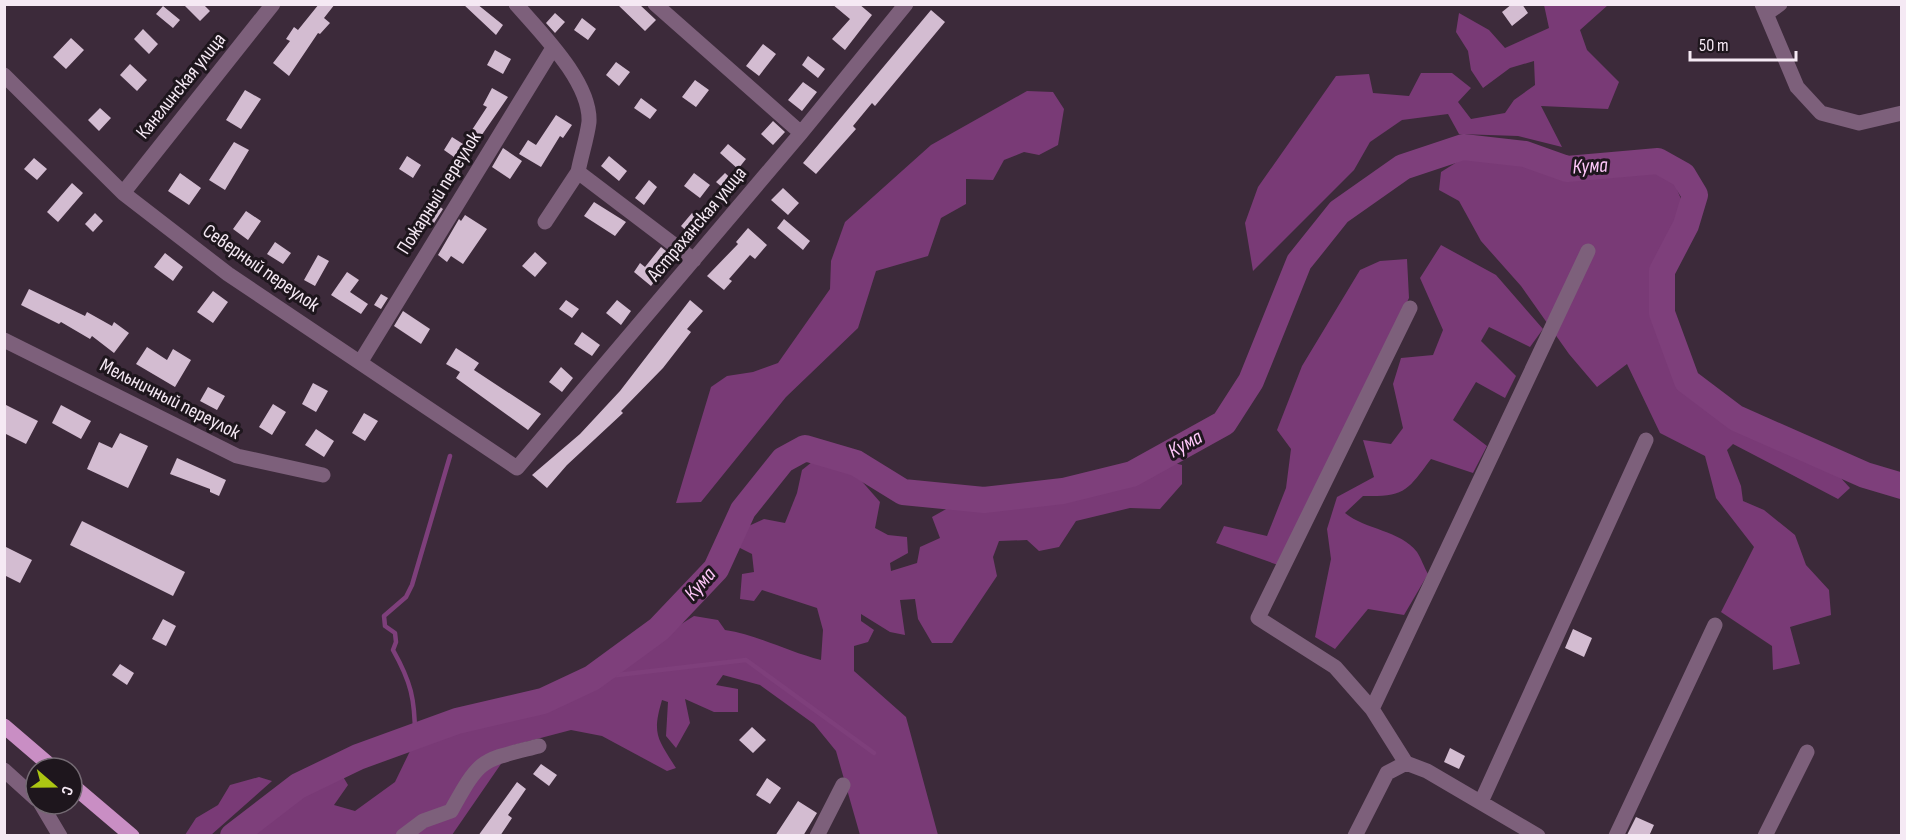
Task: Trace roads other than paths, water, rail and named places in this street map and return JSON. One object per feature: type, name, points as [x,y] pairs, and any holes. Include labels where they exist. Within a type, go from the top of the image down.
[{"type":"main road","points":[[4,726],[39,756]]},
{"type":"main road","points":[[84,795],[132,836]]},
{"type":"street","name":"Канглинская улица","points":[[123,193],[273,4]]},
{"type":"street","points":[[516,4],[580,85],[589,120],[578,172],[545,222]]},
{"type":"street","points":[[655,4],[801,133]]},
{"type":"street","name":"Астраханская улица","points":[[517,468],[801,133],[906,4]]},
{"type":"street","points":[[1780,4],[1764,9],[1797,87],[1821,113],[1859,123],[1902,113]]},
{"type":"street","name":"Пожарный переулок","points":[[361,361],[553,48]]},
{"type":"street","name":"Северный переулок","points":[[4,75],[123,193],[228,274],[361,361],[517,468]]},
{"type":"street","points":[[578,172],[694,260]]},
{"type":"street","points":[[1372,710],[1588,251]]},
{"type":"street","points":[[1410,308],[1258,618],[1335,667],[1372,710],[1406,763],[1427,771],[1538,836]]},
{"type":"street","name":"Мельничный переулок","points":[[4,340],[237,456],[323,475]]},
{"type":"street","points":[[1480,802],[1646,440]]},
{"type":"street","points":[[1616,836],[1715,625]]},
{"type":"street","points":[[403,836],[423,821],[451,811],[472,772],[487,759],[539,746]]},
{"type":"street","points":[[1766,836],[1808,752]]},
{"type":"street","points":[[1355,836],[1387,773],[1406,763]]},
{"type":"street","points":[[4,770],[24,788]]},
{"type":"street","points":[[818,836],[843,785]]},
{"type":"street","points":[[48,816],[60,836]]},
{"type":"waterway","name":"Кума","points":[[233,836],[298,786],[358,757],[457,721],[543,701],[592,678],[659,629],[716,569],[743,510],[783,460],[805,448],[856,463],[903,492],[984,500],[1063,491],[1132,474],[1224,423],[1251,381],[1299,262],[1339,212],[1403,167],[1463,147],[1525,154],[1567,169],[1658,161],[1683,175],[1695,195],[1686,225],[1662,271],[1662,313],[1687,381],[1736,418],[1865,475],[1902,486]]},
{"type":"waterway","points":[[415,736],[411,691],[393,650],[396,642],[395,633],[385,626],[384,616],[406,597],[412,585],[450,456]]},
{"type":"waterway","points":[[592,678],[746,660],[874,753]]}]
